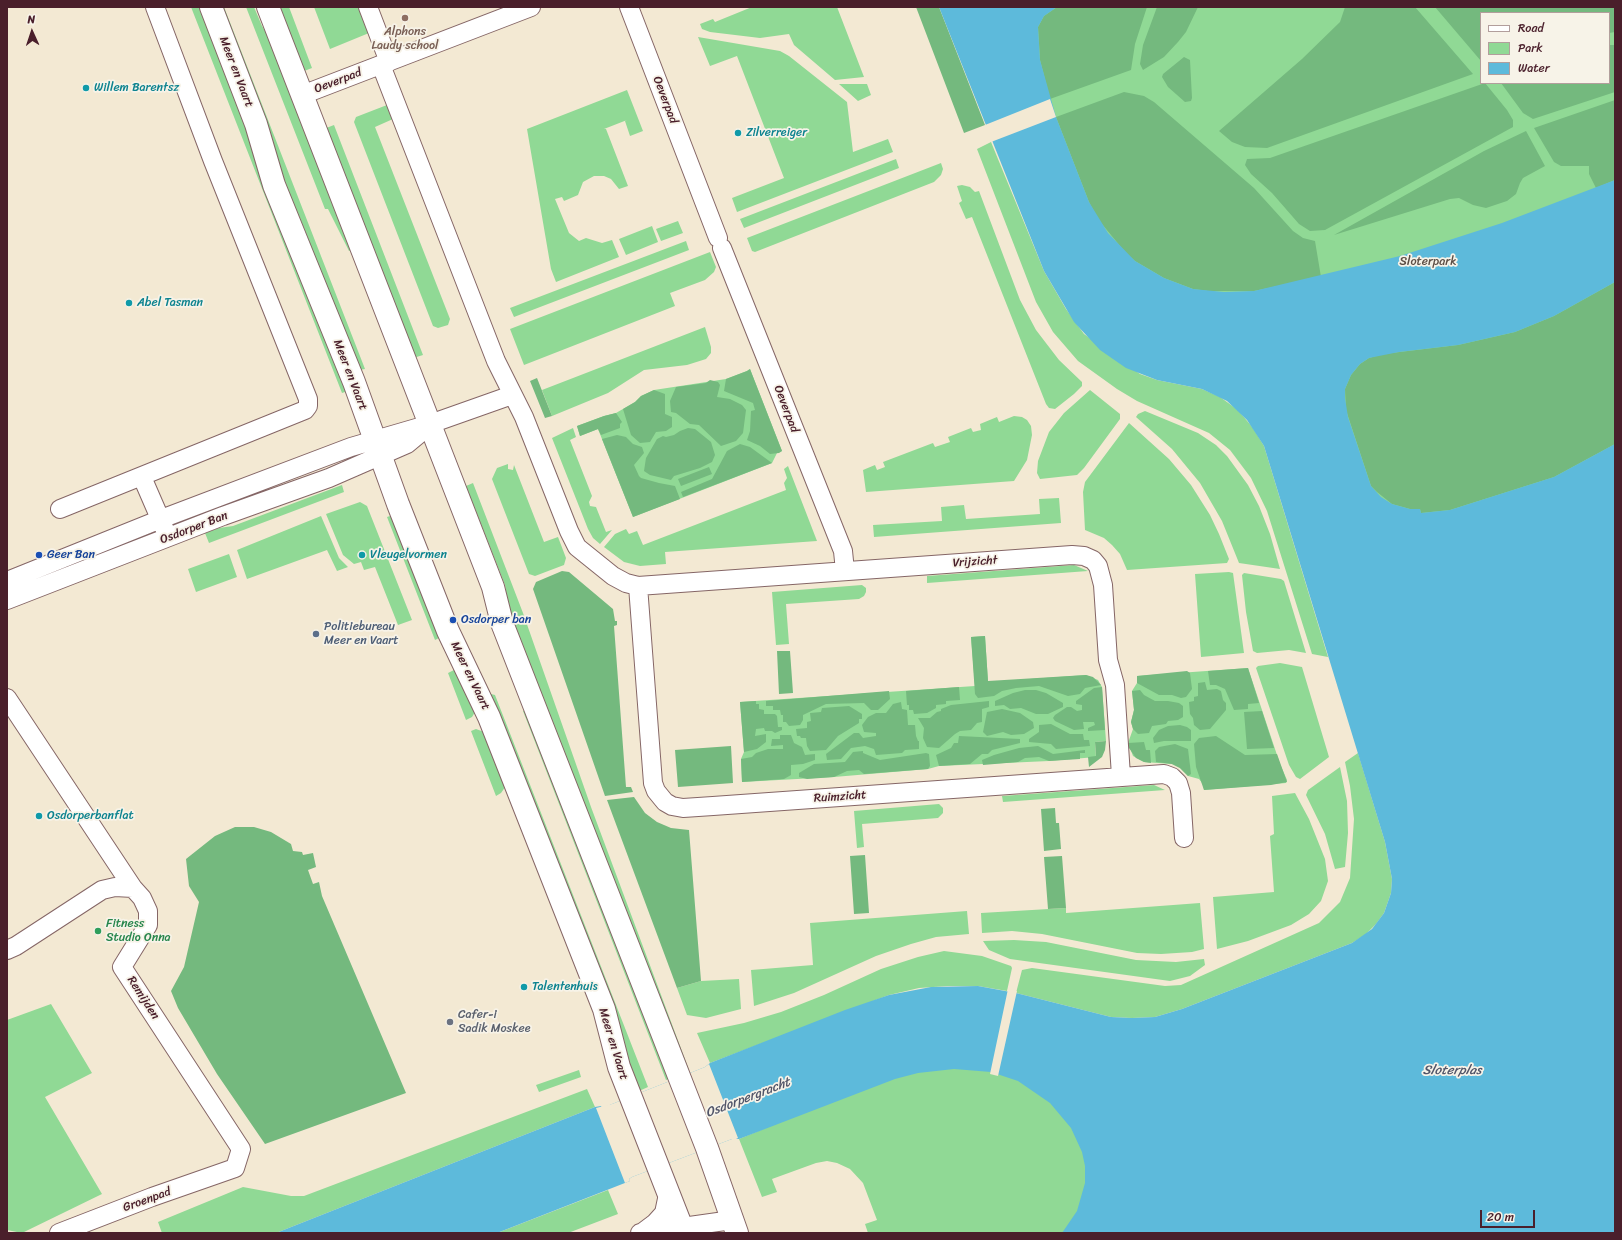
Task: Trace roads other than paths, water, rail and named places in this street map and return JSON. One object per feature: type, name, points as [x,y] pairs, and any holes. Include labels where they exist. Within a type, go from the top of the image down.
[{"type":"main road","name":"Meer en Vaart","points":[[211,7],[256,124],[277,192],[354,382],[448,631],[489,717],[598,995],[608,1022],[619,1067],[683,1230]]},
{"type":"main road","points":[[268,7],[493,587],[502,623],[680,1077],[735,1227]]},
{"type":"street","points":[[60,509],[305,410],[308,406],[308,399],[213,161],[155,7]]},
{"type":"street","points":[[368,7],[385,63],[496,360],[524,417],[569,531],[578,547],[613,576],[626,583],[638,586]]},
{"type":"street","name":"Oeverpad","points":[[302,95],[531,7]]},
{"type":"street","name":"Oeverpad","points":[[629,7],[720,243],[843,551],[845,571]]},
{"type":"street","points":[[378,448],[407,444],[430,424],[512,395]]},
{"type":"street","name":"Osdorper Ban","points":[[7,580],[160,519],[378,448]]},
{"type":"street","name":"Osdorper Ban","points":[[7,600],[329,478],[378,448]]},
{"type":"street","points":[[142,477],[168,538]]},
{"type":"street","name":"Vrijzicht","points":[[638,586],[1072,555],[1084,556],[1093,560],[1098,566],[1103,585],[1108,660],[1115,685],[1121,776]]},
{"type":"street","name":"Ruimzicht","points":[[638,586],[653,783],[656,792],[664,802],[672,806],[683,808],[714,806],[1164,774],[1172,777],[1178,783],[1181,793],[1184,838]]},
{"type":"street","points":[[7,698],[133,888]]},
{"type":"street","points":[[7,950],[16,946],[102,890],[115,887],[133,888]]},
{"type":"street","name":"Remijden","points":[[133,888],[142,898],[148,911],[148,925],[122,967],[241,1149],[235,1168]]},
{"type":"street","name":"Groenpad","points":[[59,1233],[152,1197],[235,1168]]},
{"type":"street","points":[[641,1232],[655,1223],[664,1213],[668,1194]]},
{"type":"street","points":[[641,1232],[735,1227]]},
{"type":"street","points":[[713,1233],[735,1227]]},
{"type":"water","name":"Sloterplas","points":[[939,7],[1057,7],[1044,16],[1038,27],[1040,60],[1056,117],[1089,202],[1108,233],[1135,261],[1164,278],[1193,289],[1224,292],[1254,291],[1400,256],[1502,223],[1615,180],[1615,282],[1554,316],[1515,332],[1458,345],[1399,352],[1369,358],[1360,364],[1351,375],[1345,389],[1345,398],[1348,417],[1371,486],[1381,497],[1392,504],[1410,509],[1420,509],[1421,513],[1450,510],[1554,477],[1615,444],[1615,1233],[1062,1233],[1077,1211],[1085,1183],[1085,1166],[1082,1152],[1071,1128],[1050,1103],[1018,1081],[991,1072],[954,1069],[918,1073],[895,1079],[739,1139],[732,1139],[632,1177],[629,1179],[630,1181],[497,1233],[276,1233],[595,1107],[601,1106],[602,1108],[705,1067],[710,1063],[845,1010],[889,995],[931,987],[978,986],[1016,993],[1111,1017],[1155,1017],[1182,1009],[1352,943],[1372,929],[1384,913],[1391,893],[1392,879],[1385,842],[1264,446],[1247,420],[1227,401],[1202,389],[1157,380],[1126,368],[1100,350],[1074,322],[1044,271]]},
{"type":"place","name":"Alphons Laudy school","points":[[405,18]]},
{"type":"place","name":"Willem Barentsz","points":[[86,88]]},
{"type":"place","name":"Zilverreiger","points":[[738,133]]},
{"type":"place","name":"Abel Tasman","points":[[129,303]]},
{"type":"place","name":"Geer Ban","points":[[39,555]]},
{"type":"place","name":"Vleugelvormen","points":[[362,555]]},
{"type":"place","name":"Osdorper ban","points":[[453,620]]},
{"type":"place","name":"Politiebureau Meer en Vaart","points":[[316,634]]},
{"type":"place","name":"Osdorperbanflat","points":[[39,816]]},
{"type":"place","name":"Fitness Studio Onna","points":[[98,931]]},
{"type":"place","name":"Talentenhuis","points":[[524,987]]},
{"type":"place","name":"Cafer-i Sadik Moskee","points":[[450,1022]]},
{"type":"park label","name":"Sloterpark","points":[[1428,262]]},
{"type":"water label","name":"Osdorpergracht","points":[[748,1098]]}]
